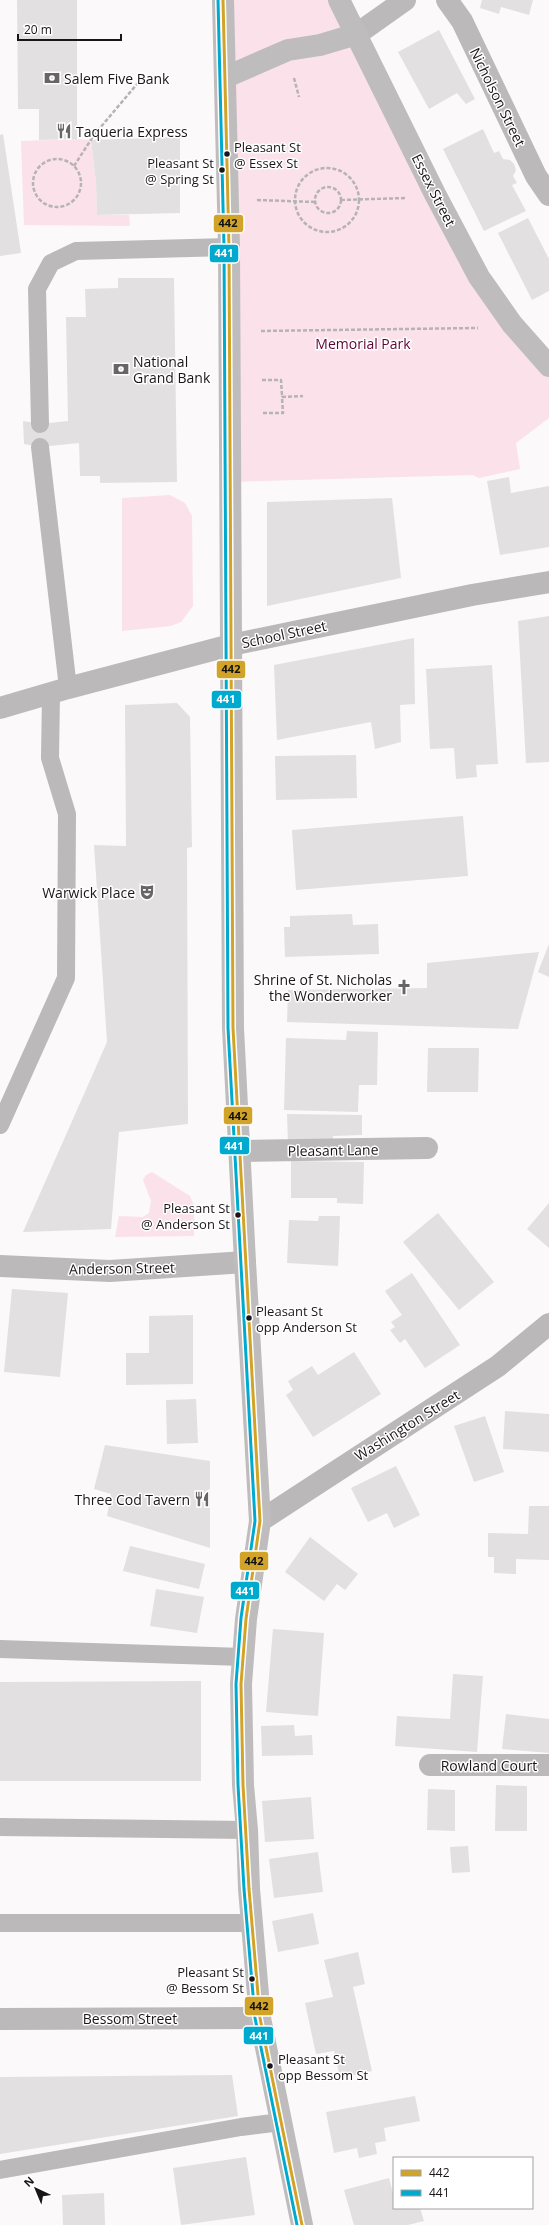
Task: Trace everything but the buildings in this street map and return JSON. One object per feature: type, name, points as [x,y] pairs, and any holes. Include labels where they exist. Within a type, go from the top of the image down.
[{"type":"main road","points":[[223,0],[229,247],[233,1028],[260,1521],[246,1619],[241,1684],[242,1785],[247,1830],[249,1889],[260,2018],[302,2225]]},
{"type":"main road","name":"Essex Street","points":[[339,0],[435,194],[479,276],[512,324],[549,366]]},
{"type":"main road","points":[[226,77],[264,59],[288,50],[320,45],[357,34]]},
{"type":"main road","name":"School Street","points":[[231,645],[472,595],[549,582]]},
{"type":"main road","name":"Washington Street","points":[[260,1521],[498,1366],[549,1324]]},
{"type":"street","points":[[357,34],[405,0]]},
{"type":"street","name":"Nicholson Street","points":[[446,0],[462,21],[536,176],[549,195]]},
{"type":"street","name":"School Street","points":[[0,708],[231,645]]},
{"type":"street","name":"Pleasant Lane","points":[[240,1151],[427,1148]]},
{"type":"street","name":"Anderson Street","points":[[1,1265],[110,1271],[245,1262]]},
{"type":"street","name":"Rowland Court","points":[[430,1765],[549,1765]]},
{"type":"street","name":"Bessom Street","points":[[0,2019],[260,2018]]},
{"type":"lane","points":[[40,424],[37,289],[51,263],[76,250],[229,247]]},
{"type":"lane","points":[[0,1126],[66,978],[67,814],[50,758],[60,691],[40,447]]},
{"type":"lane","points":[[0,1649],[243,1657]]},
{"type":"lane","points":[[0,1827],[247,1830]]},
{"type":"lane","points":[[0,1923],[252,1923]]},
{"type":"lane","points":[[0,2170],[281,2122]]},
{"type":"path","points":[[74,166],[94,134],[142,77]]},
{"type":"path","points":[[53,160],[62,160],[74,166],[81,182],[77,196],[72,202],[65,206],[50,207],[37,198],[33,182],[39,167],[53,160]]},
{"type":"path","points":[[321,169],[333,169],[343,172],[352,179],[360,200],[354,219],[337,231],[328,232],[318,231],[302,220],[297,211],[295,200],[297,190],[302,180],[311,172],[321,169]]},
{"type":"path","points":[[327,186],[339,192],[341,200],[335,211],[326,213],[319,210],[315,202],[316,193],[327,186]]},
{"type":"path","points":[[341,200],[401,199],[435,194]]},
{"type":"path","points":[[227,200],[295,200],[315,202]]},
{"type":"path","points":[[261,331],[479,328]]},
{"type":"path","points":[[262,380],[281,380],[282,396],[282,413],[263,413]]},
{"type":"path","points":[[282,396],[303,396]]},
{"type":"green space","name":"Memorial Park","points":[[223,0],[339,0],[435,194],[549,366],[549,418],[516,443],[520,469],[479,478],[473,475],[230,482]]},
{"type":"green space","points":[[91,140],[96,182],[97,215],[129,215],[130,226],[24,225],[21,141]]},
{"type":"green space","points":[[170,495],[185,503],[192,516],[193,606],[181,622],[171,626],[122,631],[122,498]]},
{"type":"green space","points":[[152,1172],[190,1196],[194,1206],[194,1236],[115,1237],[119,1216],[143,1217],[149,1213],[151,1201],[143,1180],[146,1175]]},
{"type":"transit line","name":"441","points":[[218,0],[224,247],[228,1028],[255,1521],[241,1618],[236,1684],[238,1785],[244,1889],[255,2018],[297,2225]]},
{"type":"transit line","name":"442","points":[[223,0],[229,247],[233,1028],[260,1521],[246,1619],[241,1684],[243,1785],[249,1889],[260,2018],[302,2225]]},
{"type":"place","name":"Salem Five Bank","points":[[52,78]]},
{"type":"place","name":"Taqueria Express","points":[[64,131]]},
{"type":"place","name":"Pleasant St @ Essex St","points":[[227,154]]},
{"type":"place","name":"Pleasant St @ Spring St","points":[[222,170]]},
{"type":"place","name":"National Grand Bank","points":[[121,369]]},
{"type":"place","name":"Warwick Place","points":[[147,892]]},
{"type":"place","name":"Shrine of St. Nicholas the Wonderworker","points":[[404,987]]},
{"type":"place","name":"Pleasant St @ Anderson St","points":[[238,1215]]},
{"type":"place","name":"Pleasant St opp Anderson St","points":[[249,1318]]},
{"type":"place","name":"Three Cod Tavern","points":[[202,1499]]},
{"type":"place","name":"Pleasant St @ Bessom St","points":[[252,1979]]},
{"type":"place","name":"Pleasant St opp Bessom St","points":[[270,2066]]}]
